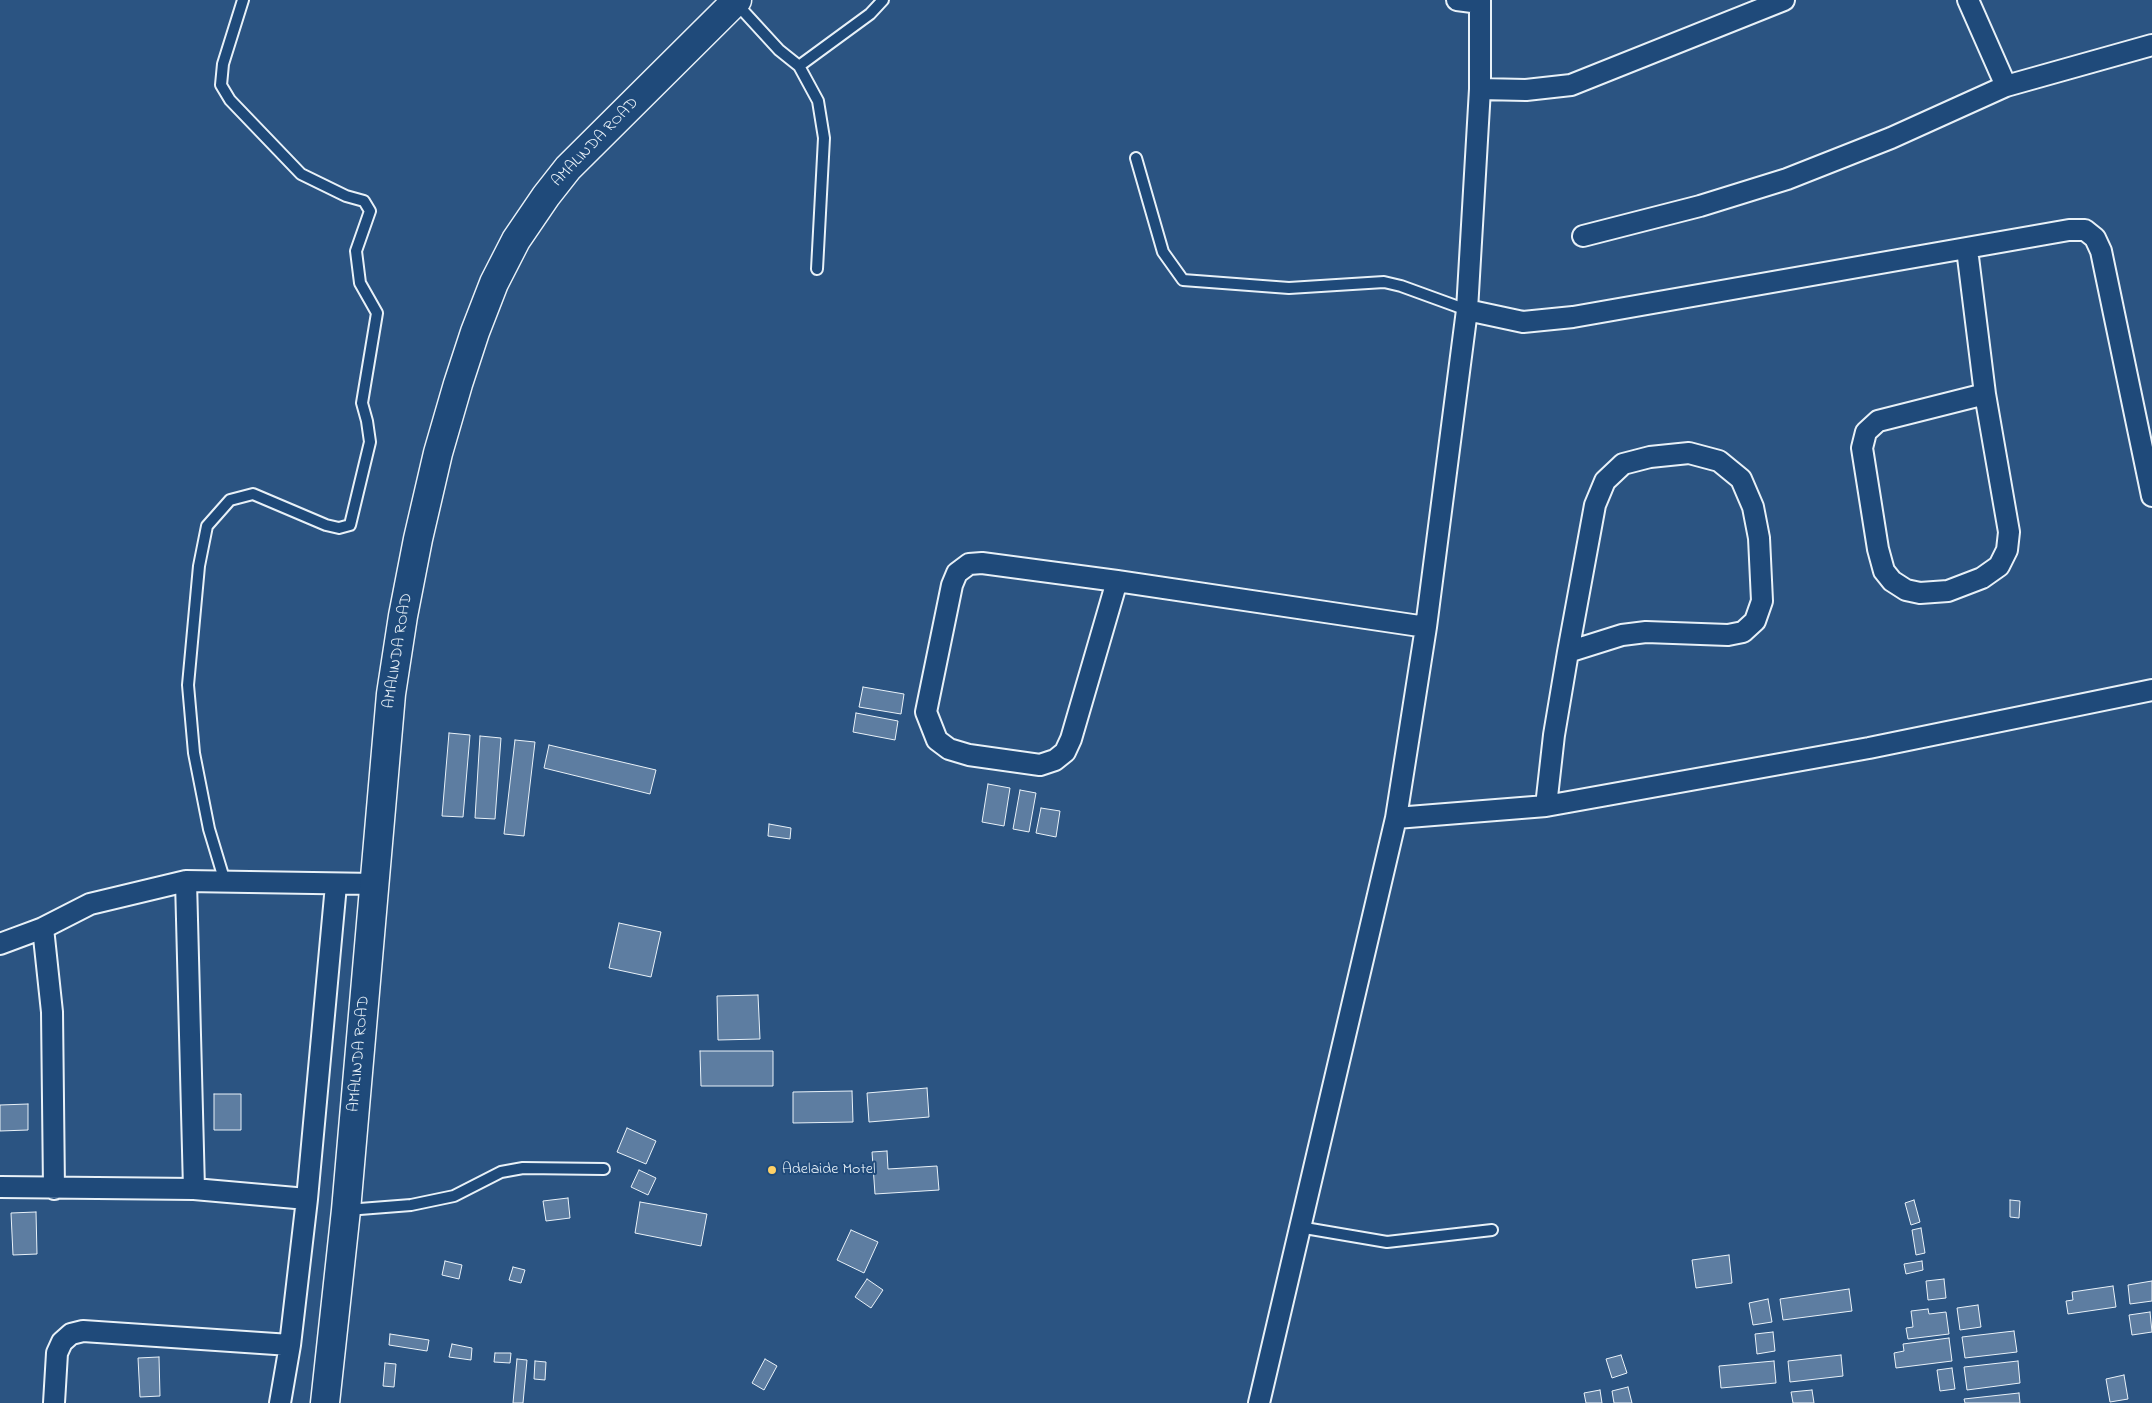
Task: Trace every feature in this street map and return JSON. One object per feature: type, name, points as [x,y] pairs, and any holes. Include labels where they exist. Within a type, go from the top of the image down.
[{"type":"street","points":[[1259,1403],[1396,818],[1426,627],[1467,310],[1480,89],[1480,2],[1457,0]]},
{"type":"street","points":[[1480,89],[1526,90],[1571,85],[1784,0]]},
{"type":"street","points":[[1968,0],[2006,86]]},
{"type":"street","name":"AMALINDA ROAD","points":[[325,1403],[346,1210],[376,884],[382,782],[391,694],[403,616],[418,539],[438,453],[458,384],[474,332],[494,283],[516,240],[568,168],[736,1]]},
{"type":"street","points":[[1583,236],[1700,206],[1787,179],[1883,142],[2006,86],[2152,45]]},
{"type":"street","points":[[1467,310],[1523,322],[1573,317],[2069,230],[2085,230],[2095,238],[2101,250],[2152,496]]},
{"type":"street","points":[[1966,249],[1985,394],[2009,532],[2007,550],[1999,566],[1982,578],[1948,591],[1920,593],[1906,590],[1892,581],[1884,571],[1878,549],[1862,448],[1866,432],[1878,421],[1985,394]]},
{"type":"street","points":[[1546,806],[1554,735],[1568,652],[1595,505],[1605,481],[1623,464],[1650,457],[1689,453],[1719,461],[1741,479],[1753,507],[1759,538],[1762,601],[1756,621],[1743,632],[1728,636],[1646,632],[1622,635],[1568,652]]},
{"type":"street","points":[[1117,581],[1071,739],[1065,752],[1055,760],[1040,765],[970,755],[949,749],[937,740],[926,712],[952,585],[957,573],[969,564],[982,563],[1117,581],[1426,627]]},
{"type":"street","points":[[1396,818],[1546,806],[1869,748],[2152,690]]},
{"type":"street","points":[[186,881],[194,1189]]},
{"type":"street","points":[[0,944],[43,928],[90,904],[186,881],[336,885],[376,884]]},
{"type":"street","points":[[280,1403],[290,1346],[307,1199],[336,885]]},
{"type":"street","points":[[43,928],[52,1012],[54,1189]]},
{"type":"street","points":[[0,1186],[54,1189],[194,1189],[307,1199]]},
{"type":"street","points":[[54,1403],[57,1353],[62,1342],[71,1334],[83,1331],[290,1346]]},
{"type":"lane","points":[[225,882],[210,829],[194,753],[188,685],[200,566],[207,526],[230,500],[253,494],[326,525],[340,528],[350,525],[370,442],[368,421],[362,403],[377,313],[360,283],[356,251],[370,211],[364,201],[346,196],[302,174],[230,100],[221,85],[223,64],[243,0]]},
{"type":"lane","points":[[799,66],[870,14],[883,0]]},
{"type":"lane","points":[[736,1],[779,50],[799,66],[818,101],[824,138],[817,269]]},
{"type":"lane","points":[[1136,158],[1163,252],[1183,280],[1289,288],[1384,282],[1401,286],[1467,310]]},
{"type":"lane","points":[[346,1210],[411,1205],[454,1196],[501,1172],[523,1168],[604,1169]]},
{"type":"lane","points":[[1299,1227],[1387,1242],[1492,1230]]},
{"type":"building","points":[[863,687],[904,694],[901,714],[859,707]]},
{"type":"building","points":[[856,713],[898,721],[895,740],[853,732]]},
{"type":"building","points":[[449,733],[470,735],[463,817],[442,816]]},
{"type":"building","points":[[480,736],[501,738],[495,819],[475,818]]},
{"type":"building","points":[[515,740],[535,742],[524,836],[504,834]]},
{"type":"building","points":[[549,745],[656,770],[650,794],[544,768]]},
{"type":"building","points":[[988,784],[1010,788],[1004,826],[982,822]]},
{"type":"building","points":[[1020,790],[1036,793],[1029,832],[1013,829]]},
{"type":"building","points":[[1041,808],[1060,811],[1056,837],[1036,833]]},
{"type":"building","points":[[769,824],[791,828],[790,839],[768,836]]},
{"type":"building","points":[[619,923],[661,932],[651,977],[609,968]]},
{"type":"building","points":[[758,995],[760,1039],[718,1040],[717,996]]},
{"type":"building","points":[[700,1051],[773,1051],[773,1086],[701,1086]]},
{"type":"building","points":[[927,1088],[929,1117],[869,1122],[867,1093]]},
{"type":"building","points":[[852,1091],[853,1122],[793,1123],[793,1092]]},
{"type":"building","points":[[214,1094],[241,1094],[241,1130],[214,1130]]},
{"type":"building","points":[[28,1104],[28,1130],[0,1131],[0,1105]]},
{"type":"building","points":[[627,1128],[656,1141],[646,1164],[617,1152]]},
{"type":"building","points":[[887,1151],[888,1169],[937,1166],[939,1190],[875,1194],[872,1152]]},
{"type":"building","points":[[639,1170],[656,1178],[648,1195],[631,1187]]},
{"type":"building","points":[[568,1198],[570,1218],[546,1221],[543,1201]]},
{"type":"building","points":[[1914,1200],[1920,1222],[1911,1225],[1905,1203]]},
{"type":"building","points":[[2010,1200],[2020,1201],[2019,1218],[2010,1217]]},
{"type":"building","points":[[640,1202],[707,1214],[701,1246],[635,1233]]},
{"type":"building","points":[[36,1212],[37,1254],[13,1255],[11,1213]]},
{"type":"building","points":[[1921,1228],[1925,1253],[1916,1255],[1912,1230]]},
{"type":"building","points":[[851,1230],[878,1242],[864,1273],[837,1260]]},
{"type":"building","points":[[1729,1255],[1732,1283],[1696,1288],[1692,1260]]},
{"type":"building","points":[[445,1261],[462,1265],[459,1279],[442,1275]]},
{"type":"building","points":[[1922,1261],[1923,1270],[1906,1274],[1904,1264]]},
{"type":"building","points":[[513,1267],[525,1270],[521,1283],[509,1280]]},
{"type":"building","points":[[867,1279],[883,1290],[871,1308],[855,1297]]},
{"type":"building","points":[[1944,1279],[1946,1298],[1928,1300],[1926,1281]]},
{"type":"building","points":[[2152,1281],[2152,1301],[2130,1304],[2128,1285]]},
{"type":"building","points":[[2113,1286],[2116,1307],[2068,1314],[2066,1301],[2073,1300],[2072,1292]]},
{"type":"building","points":[[1849,1289],[1852,1311],[1783,1320],[1780,1299]]},
{"type":"building","points":[[1768,1299],[1772,1322],[1753,1325],[1749,1303]]},
{"type":"building","points":[[1978,1305],[1981,1327],[1960,1330],[1957,1308]]},
{"type":"building","points":[[1928,1309],[1929,1314],[1946,1312],[1949,1334],[1908,1339],[1906,1328],[1913,1327],[1911,1311]]},
{"type":"building","points":[[2150,1312],[2152,1332],[2132,1335],[2129,1315]]},
{"type":"building","points":[[2014,1331],[2017,1352],[1965,1358],[1962,1337]]},
{"type":"building","points":[[1773,1332],[1775,1351],[1757,1354],[1755,1334]]},
{"type":"building","points":[[390,1334],[429,1340],[427,1351],[389,1345]]},
{"type":"building","points":[[1949,1338],[1952,1361],[1896,1368],[1894,1353],[1904,1351],[1903,1344]]},
{"type":"building","points":[[452,1344],[472,1348],[471,1360],[449,1357]]},
{"type":"building","points":[[495,1353],[511,1353],[510,1363],[494,1362]]},
{"type":"building","points":[[1621,1355],[1627,1373],[1612,1378],[1606,1359]]},
{"type":"building","points":[[1841,1355],[1843,1376],[1790,1382],[1788,1361]]},
{"type":"building","points":[[159,1357],[160,1396],[140,1397],[138,1358]]},
{"type":"building","points":[[517,1359],[527,1360],[523,1403],[513,1403]]},
{"type":"building","points":[[765,1359],[777,1366],[764,1390],[752,1383]]},
{"type":"building","points":[[535,1361],[546,1362],[545,1380],[534,1379]]},
{"type":"building","points":[[1774,1361],[1776,1383],[1721,1388],[1719,1366]]},
{"type":"building","points":[[2018,1361],[2020,1383],[1967,1390],[1964,1367]]},
{"type":"building","points":[[385,1363],[396,1364],[394,1387],[383,1386]]},
{"type":"building","points":[[1952,1368],[1955,1389],[1940,1391],[1937,1370]]},
{"type":"building","points":[[2124,1375],[2128,1399],[2110,1402],[2106,1379]]},
{"type":"building","points":[[1628,1387],[1632,1403],[1614,1403],[1612,1391]]},
{"type":"building","points":[[1600,1390],[1602,1403],[1586,1403],[1584,1393]]},
{"type":"building","points":[[1812,1390],[1814,1403],[1793,1403],[1791,1392]]},
{"type":"building","points":[[2019,1393],[2020,1403],[1965,1403],[1964,1399]]},
{"type":"place","name":"Adelaide Motel","points":[[772,1170]]}]
